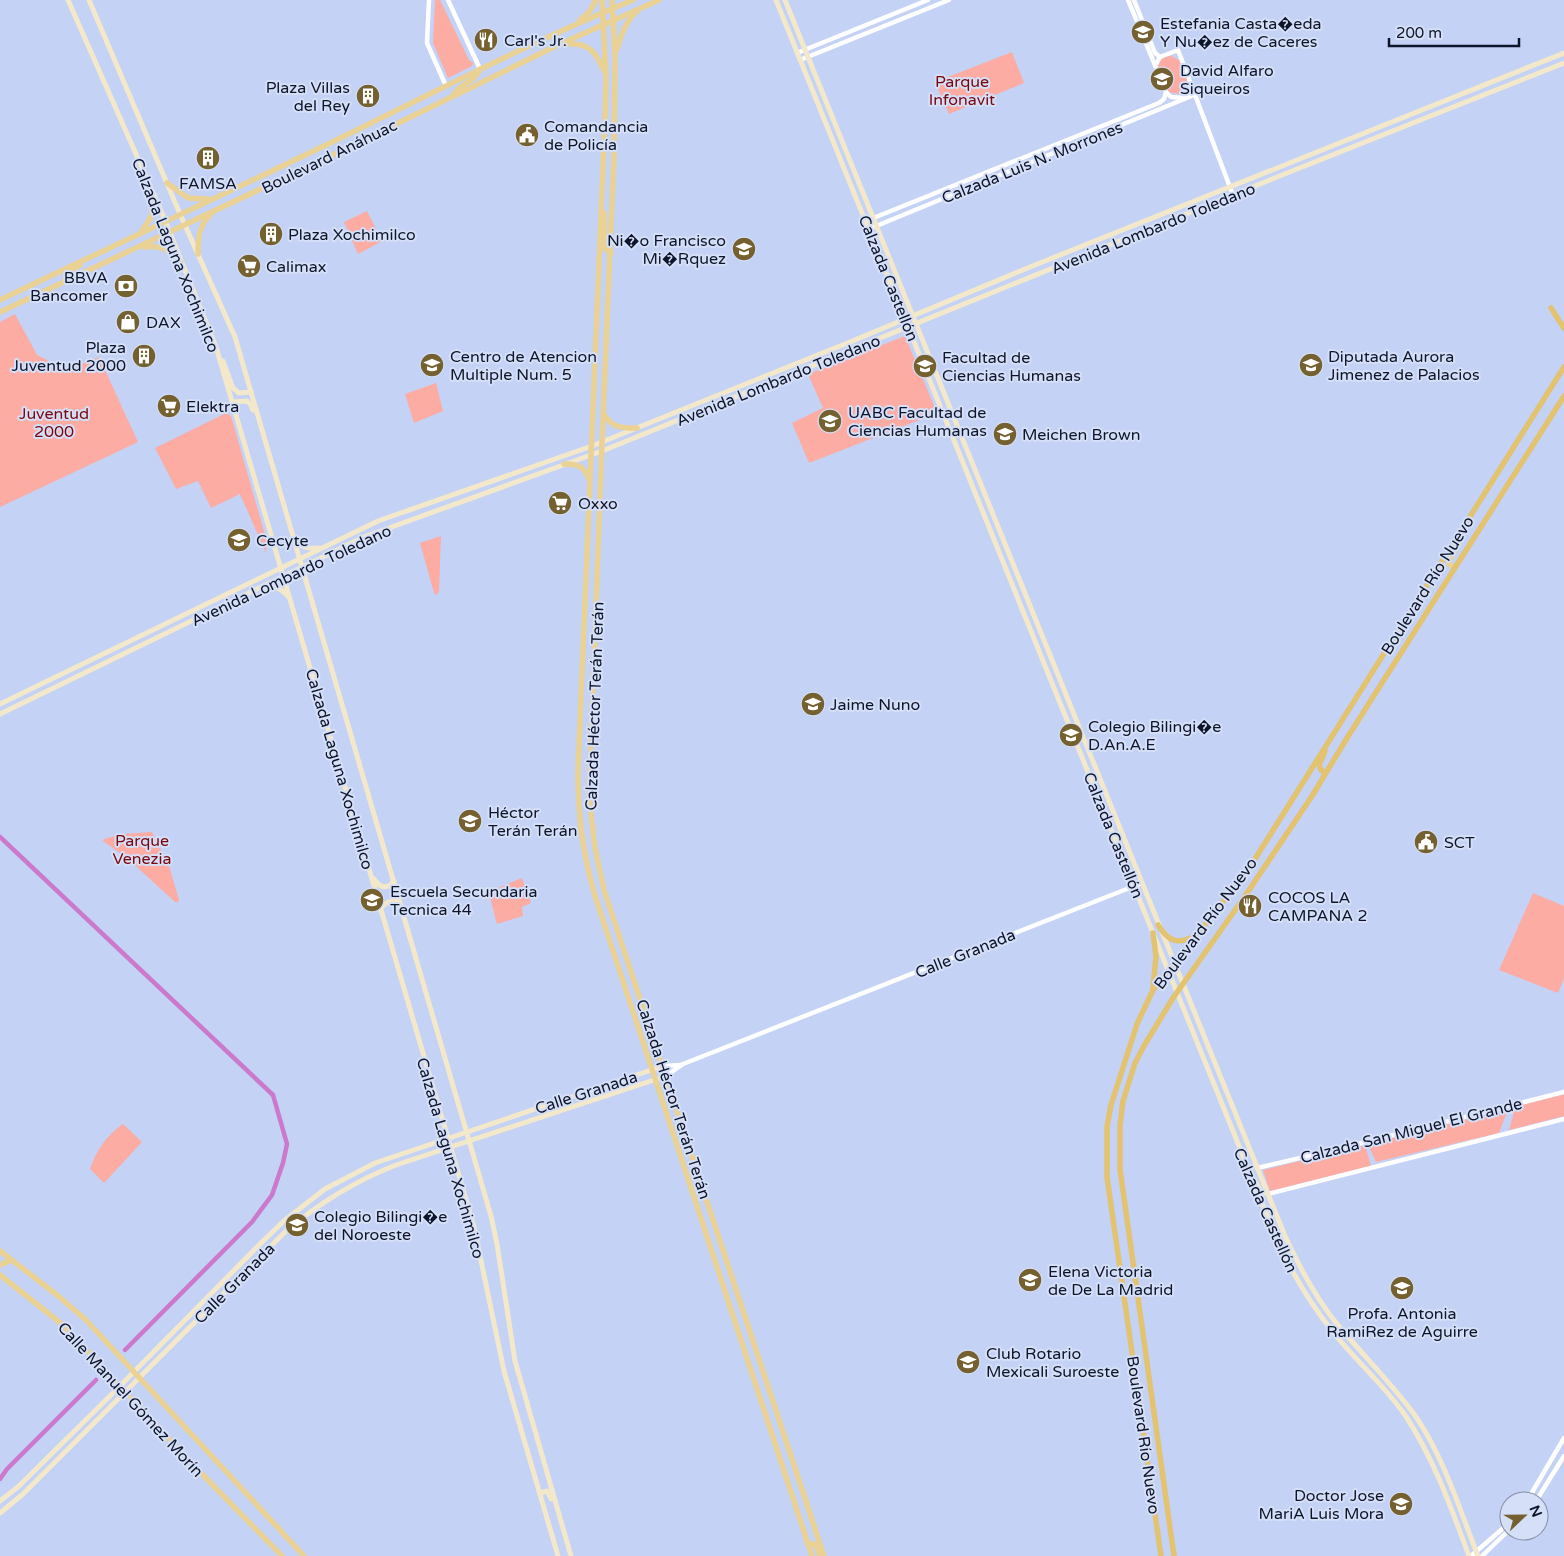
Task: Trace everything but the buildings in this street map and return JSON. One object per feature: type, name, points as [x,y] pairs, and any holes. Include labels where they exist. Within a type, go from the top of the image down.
[{"type":"highway","points":[[1551,308],[1564,328]]},
{"type":"highway","name":"Boulevard Río Nuevo","points":[[1162,1556],[1107,1177],[1107,1127],[1111,1106],[1137,1024],[1153,990],[1248,870],[1564,367]]},
{"type":"highway","name":"Boulevard Río Nuevo","points":[[1173,1556],[1126,1219],[1118,1146],[1123,1101],[1136,1063],[1145,1044],[1177,993],[1266,866],[1564,396]]},
{"type":"highway","points":[[1325,773],[1321,770],[1320,765],[1326,744]]},
{"type":"highway","points":[[1158,925],[1166,937],[1178,941],[1191,938],[1200,932]]},
{"type":"highway","points":[[1153,933],[1156,956],[1153,990]]},
{"type":"highway","points":[[1160,1543],[1168,1547],[1173,1556]]},
{"type":"main road","name":"Calzada Laguna Xochimilco","points":[[68,0],[165,221],[212,335],[476,1237],[504,1371],[558,1556]]},
{"type":"main road","name":"Calzada Laguna Xochimilco","points":[[89,0],[180,214],[234,332],[298,559],[470,1141],[494,1230],[515,1361],[571,1556]]},
{"type":"main road","points":[[575,24],[589,12],[596,0]]},
{"type":"main road","name":"Calzada Héctor Terán Terán","points":[[602,0],[606,77],[605,118],[578,770],[578,808],[581,836],[595,896],[812,1556]]},
{"type":"main road","name":"Calzada Héctor Terán Terán","points":[[612,0],[615,56],[614,163],[589,797],[592,825],[604,890],[824,1556]]},
{"type":"main road","name":"Boulevard Anáhuac","points":[[0,300],[480,69],[575,24],[633,0]]},
{"type":"main road","name":"Boulevard Anáhuac","points":[[0,312],[604,23],[659,0]]},
{"type":"main road","name":"Calzada Castellón","points":[[776,0],[1282,1251],[1309,1299],[1334,1333],[1390,1396],[1417,1435],[1441,1483],[1470,1556]]},
{"type":"main road","name":"Calzada Castellón","points":[[785,0],[1241,1130],[1297,1262],[1317,1295],[1343,1331],[1391,1385],[1424,1430],[1449,1480],[1477,1554]]},
{"type":"main road","points":[[615,56],[624,26],[642,7]]},
{"type":"main road","points":[[558,45],[576,43],[589,48],[598,58],[606,77]]},
{"type":"main road","name":"Avenida Lombardo Toledano","points":[[0,704],[378,521],[592,446],[1564,53]]},
{"type":"main road","name":"Avenida Lombardo Toledano","points":[[0,714],[364,538],[592,455],[1564,63]]},
{"type":"main road","points":[[453,96],[459,88],[477,76],[480,69]]},
{"type":"main road","points":[[605,118],[611,119],[612,122],[612,156],[614,163]]},
{"type":"main road","points":[[341,150],[339,146],[342,137]]},
{"type":"main road","points":[[1327,148],[1330,156]]},
{"type":"main road","points":[[260,189],[258,184],[261,180],[302,156]]},
{"type":"main road","points":[[168,183],[188,198],[212,199]]},
{"type":"main road","points":[[141,233],[152,215],[150,188]]},
{"type":"main road","points":[[602,196],[605,221],[605,248],[606,251],[611,253]]},
{"type":"main road","points":[[198,254],[200,228],[216,209]]},
{"type":"main road","points":[[139,247],[163,247],[172,252],[181,262]]},
{"type":"main road","points":[[65,280],[66,274],[89,258]]},
{"type":"main road","points":[[212,335],[233,388],[242,394],[251,392]]},
{"type":"main road","points":[[831,359],[832,352],[850,342]]},
{"type":"main road","points":[[796,373],[801,368],[815,361],[818,355]]},
{"type":"main road","points":[[750,392],[749,387],[751,385],[769,375]]},
{"type":"main road","points":[[232,402],[243,400],[251,405],[265,451],[271,462]]},
{"type":"main road","points":[[604,415],[610,423],[621,428],[636,428]]},
{"type":"main road","points":[[564,464],[580,466],[584,469],[590,482]]},
{"type":"main road","points":[[409,522],[410,510]]},
{"type":"main road","points":[[1455,568],[1449,564],[1449,561],[1459,543],[1462,528]]},
{"type":"main road","points":[[292,538],[305,548],[324,547]]},
{"type":"main road","points":[[262,587],[276,587],[285,593],[291,601]]},
{"type":"main road","points":[[116,658],[117,650],[134,639]]},
{"type":"main road","points":[[82,674],[93,666],[95,658]]},
{"type":"main road","points":[[370,875],[378,885],[385,887],[390,886],[394,881]]},
{"type":"main road","points":[[380,910],[385,903],[390,901],[395,901],[401,907]]},
{"type":"main road","name":"Calle Granada","points":[[0,1501],[19,1486],[262,1242],[304,1204],[338,1182],[375,1163],[663,1066]]},
{"type":"main road","name":"Calle Granada","points":[[0,1513],[23,1494],[285,1232],[322,1202],[368,1176],[396,1165],[666,1076]]},
{"type":"main road","points":[[1233,1133],[1241,1130]]},
{"type":"main road","points":[[1250,1174],[1260,1190],[1268,1194]]},
{"type":"main road","name":"Calle Manuel Gómez Morín","points":[[0,1251],[72,1308],[139,1377],[304,1556]]},
{"type":"main road","points":[[0,1264],[11,1260]]},
{"type":"main road","name":"Calle Manuel Gómez Morín","points":[[0,1275],[63,1325],[200,1472],[282,1556]]},
{"type":"main road","points":[[540,1492],[546,1491],[549,1494],[557,1520],[564,1532]]},
{"type":"main road","points":[[808,1543],[816,1545],[820,1556]]},
{"type":"street","points":[[430,0],[427,43],[446,86]]},
{"type":"street","points":[[448,0],[480,69]]},
{"type":"street","points":[[797,53],[928,0]]},
{"type":"street","points":[[800,60],[949,0]]},
{"type":"street","points":[[1128,0],[1166,92],[1168,95],[1176,98],[1188,98]]},
{"type":"street","points":[[1134,0],[1155,53],[1160,57]]},
{"type":"street","points":[[872,23],[875,29]]},
{"type":"street","points":[[1155,66],[1160,57],[1178,50],[1233,195]]},
{"type":"street","name":"Calzada Luis N. Morrones","points":[[866,221],[1159,103],[1164,99],[1166,92]]},
{"type":"street","name":"Calzada Luis N. Morrones","points":[[869,229],[1194,95]]},
{"type":"street","points":[[1110,123],[1112,129]]},
{"type":"street","name":"Calle Granada","points":[[666,1076],[683,1064],[1142,883]]},
{"type":"street","name":"Calle Granada","points":[[663,1066],[683,1064]]},
{"type":"street","name":"Calzada San Miguel El Grande","points":[[1257,1168],[1564,1092]]},
{"type":"street","name":"Calzada San Miguel El Grande","points":[[1268,1194],[1564,1119]]},
{"type":"street","points":[[1533,1491],[1564,1438]]},
{"type":"street","points":[[1542,1491],[1564,1456]]},
{"type":"street","points":[[1470,1556],[1477,1554],[1499,1536]]},
{"type":"street","points":[[1482,1556],[1499,1536]]},
{"type":"green space","points":[[435,0],[440,0],[469,60],[473,63],[472,66],[448,78],[433,43]]},
{"type":"green space","name":"Parque Infonavit","points":[[1012,52],[1024,83],[949,114],[935,82]]},
{"type":"green space","points":[[1169,55],[1179,60],[1188,81],[1186,89],[1179,94],[1168,92],[1158,66],[1161,59]]},
{"type":"green space","points":[[367,211],[382,241],[358,254],[344,222]]},
{"type":"green space","name":"Juventud 2000","points":[[15,314],[37,355],[67,370],[99,357],[138,442],[0,507],[0,322]]},
{"type":"green space","points":[[905,336],[937,413],[809,463],[792,423],[823,408],[808,374]]},
{"type":"green space","points":[[436,383],[443,411],[414,423],[405,394]]},
{"type":"green space","points":[[226,413],[231,416],[267,542],[266,553],[240,494],[211,508],[198,481],[176,489],[155,448]]},
{"type":"green space","points":[[441,536],[439,592],[436,595],[420,543]]},
{"type":"green space","name":"Parque Venezia","points":[[152,832],[170,869],[178,902],[175,902],[127,858],[103,841],[104,839],[122,834]]},
{"type":"green space","points":[[522,878],[531,903],[522,907],[523,916],[497,924],[489,894],[491,891]]},
{"type":"green space","points":[[1533,893],[1564,906],[1564,978],[1558,993],[1499,970]]},
{"type":"green space","points":[[1564,1094],[1564,1116],[1509,1130],[1516,1105]]},
{"type":"green space","points":[[1508,1109],[1499,1133],[1376,1162],[1367,1142]]},
{"type":"green space","points":[[123,1124],[142,1142],[104,1183],[90,1169],[103,1144]]},
{"type":"green space","points":[[1365,1145],[1371,1166],[1270,1191],[1263,1170]]},
{"type":"waterway","points":[[0,837],[273,1095],[287,1144],[283,1163],[272,1195],[252,1222],[125,1350]]},
{"type":"waterway","points":[[0,1479],[7,1469],[96,1380]]},
{"type":"place","name":"Estefania Casta�eda Y Nu�ez de Caceres","points":[[1143,32]]},
{"type":"place","name":"Carl's Jr.","points":[[486,40]]},
{"type":"place","name":"David Alfaro Siqueiros","points":[[1162,79]]},
{"type":"place","name":"Plaza Villas del Rey","points":[[368,96]]},
{"type":"place","name":"Comandancia de Policía","points":[[527,135]]},
{"type":"place","name":"FAMSA","points":[[208,158]]},
{"type":"place","name":"Plaza Xochimilco","points":[[271,234]]},
{"type":"place","name":"Ni�o Francisco Mi�Rquez","points":[[744,249]]},
{"type":"place","name":"Calimax","points":[[249,266]]},
{"type":"place","name":"BBVA Bancomer","points":[[126,286]]},
{"type":"place","name":"DAX","points":[[128,322]]},
{"type":"place","name":"Plaza Juventud 2000","points":[[144,356]]},
{"type":"place","name":"Centro de Atencion Multiple Num. 5","points":[[432,365]]},
{"type":"place","name":"Diputada Aurora Jimenez de Palacios","points":[[1311,365]]},
{"type":"place","name":"Facultad de Ciencias Humanas","points":[[925,366]]},
{"type":"place","name":"Elektra","points":[[169,406]]},
{"type":"place","name":"UABC Facultad de Ciencias Humanas","points":[[830,421]]},
{"type":"place","name":"Meichen Brown","points":[[1005,434]]},
{"type":"place","name":"Oxxo","points":[[560,503]]},
{"type":"place","name":"Cecyte","points":[[239,540]]},
{"type":"place","name":"Jaime Nuno","points":[[813,704]]},
{"type":"place","name":"Colegio Bilingi�e D.An.A.E","points":[[1071,735]]},
{"type":"place","name":"Héctor Terán Terán","points":[[470,821]]},
{"type":"place","name":"SCT","points":[[1426,842]]},
{"type":"place","name":"Escuela Secundaria Tecnica 44","points":[[372,900]]},
{"type":"place","name":"COCOS LA CAMPANA 2","points":[[1250,906]]},
{"type":"place","name":"Colegio Bilingi�e del Noroeste","points":[[297,1225]]},
{"type":"place","name":"Elena Victoria de De La Madrid","points":[[1030,1280]]},
{"type":"place","name":"Profa. Antonia RamiRez de Aguirre","points":[[1402,1288]]},
{"type":"place","name":"Club Rotario Mexicali Suroeste","points":[[968,1362]]},
{"type":"place","name":"Doctor Jose MariA Luis Mora","points":[[1401,1504]]}]
